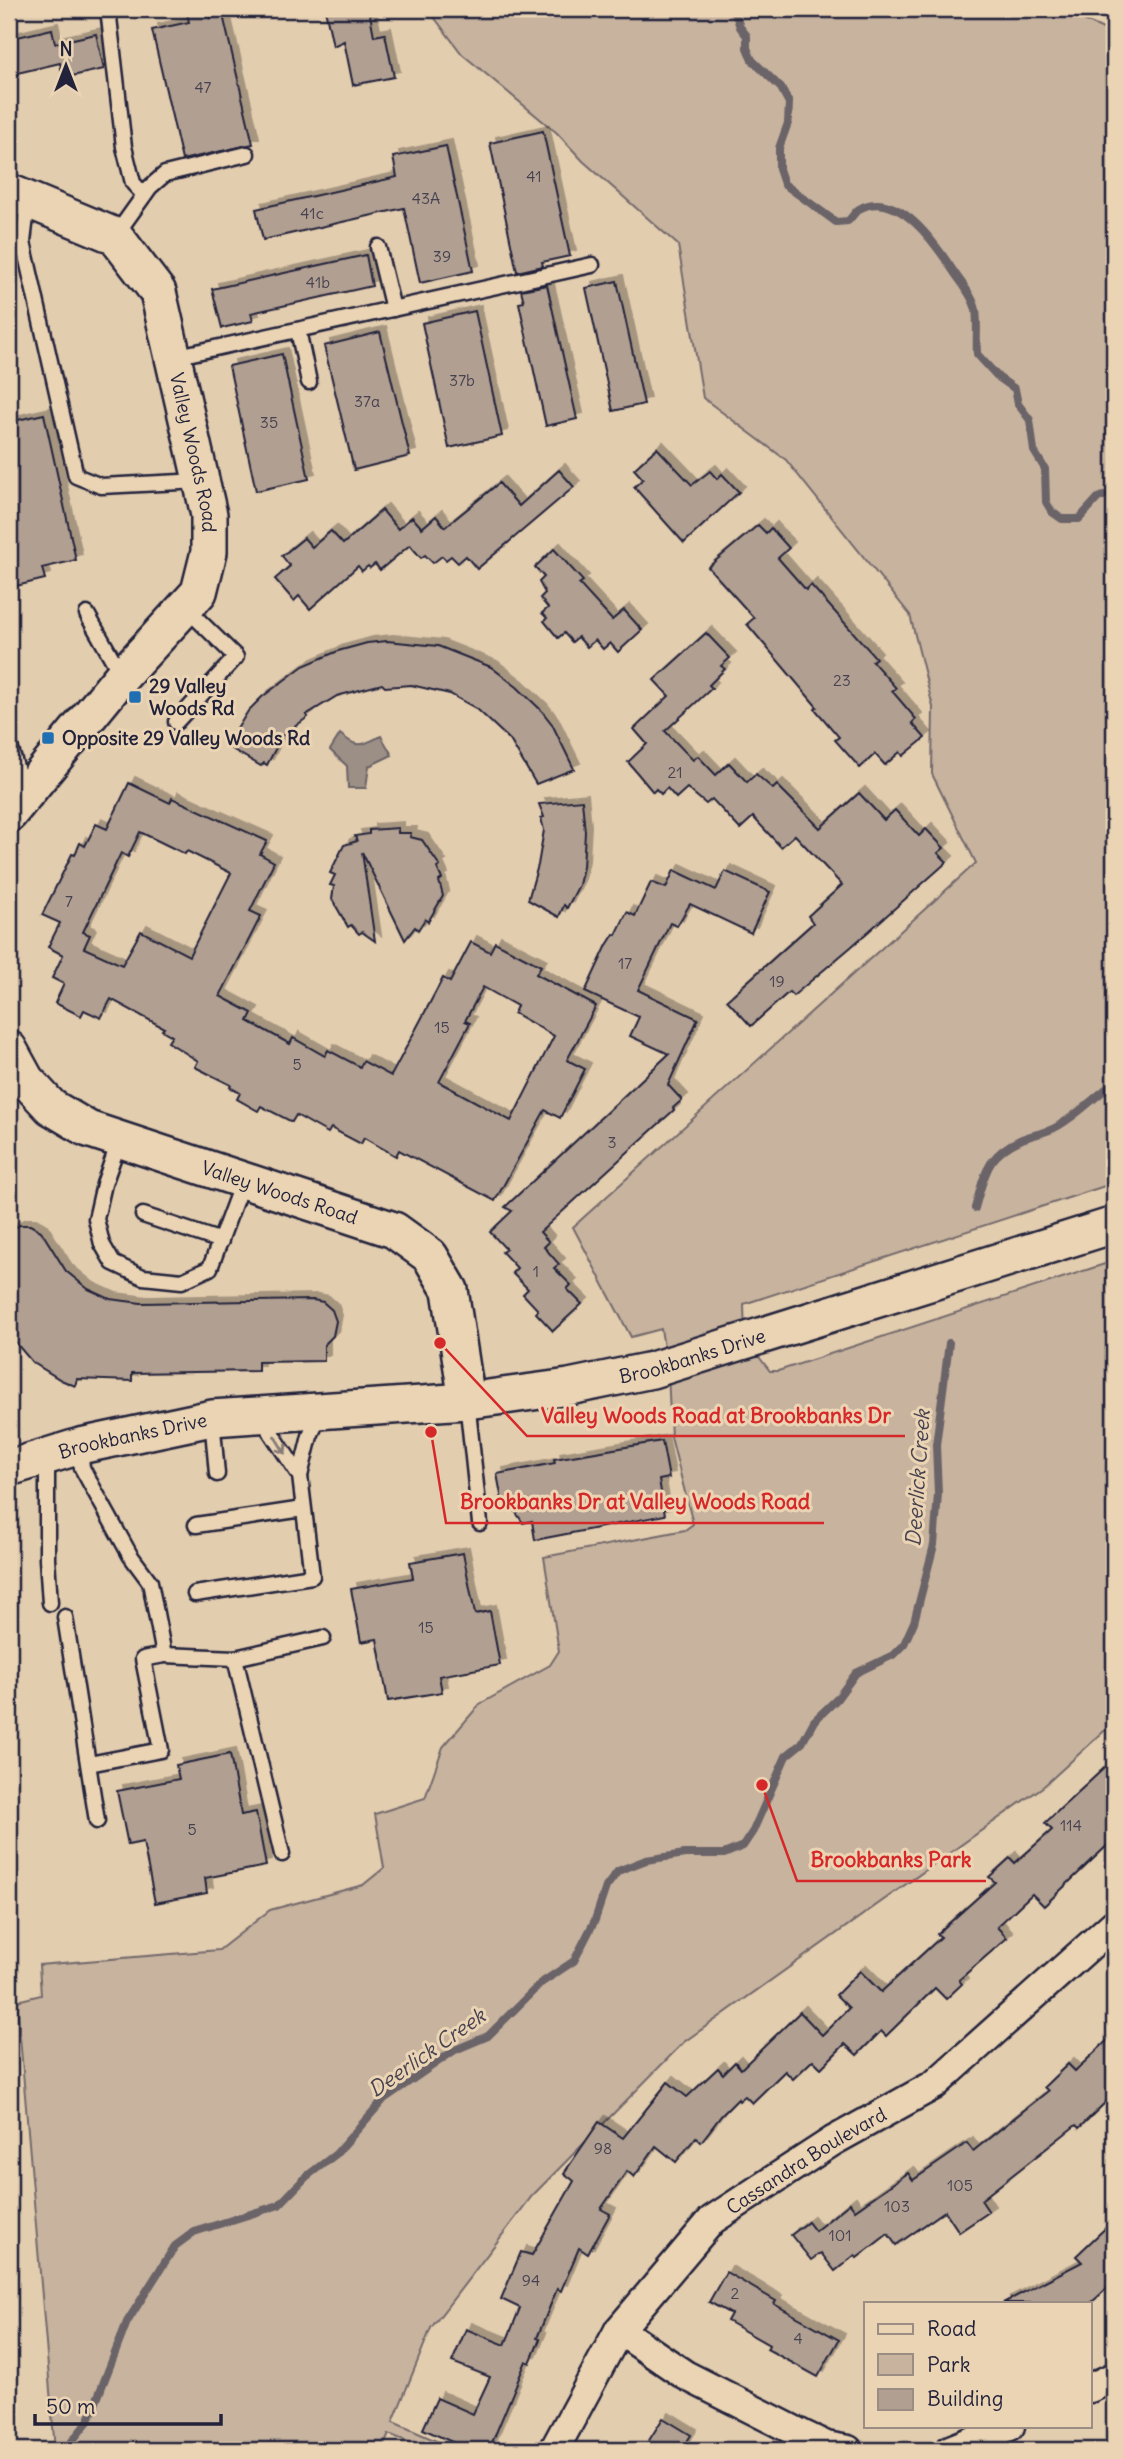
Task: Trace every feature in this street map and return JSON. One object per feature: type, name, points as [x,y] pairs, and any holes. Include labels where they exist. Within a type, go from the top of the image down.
[{"type":"street","points":[[18,196],[115,236]]},
{"type":"street","name":"Valley Woods Road","points":[[14,797],[199,592],[209,552],[209,515],[158,292],[115,236]]},
{"type":"street","name":"Valley Woods Road","points":[[9,1049],[26,1080],[51,1107],[88,1129],[394,1230],[430,1256],[450,1290],[467,1401]]},
{"type":"street","name":"Brookbanks Drive","points":[[9,1468],[80,1447],[212,1418],[467,1401],[569,1387],[652,1370],[1114,1225]]},
{"type":"street","name":"Cassandra Boulevard","points":[[554,2450],[619,2329],[712,2220],[833,2141],[934,2085],[1114,1924]]},
{"type":"street","points":[[619,2329],[685,2375],[826,2446],[848,2450]]},
{"type":"street","points":[[1092,2387],[1114,2377]]},
{"type":"street","points":[[950,2450],[1005,2428]]},
{"type":"lane","points":[[108,9],[124,146],[133,183],[144,195]]},
{"type":"lane","points":[[115,236],[144,195],[164,174],[247,154]]},
{"type":"lane","points":[[18,196],[16,244],[76,476],[101,486],[201,481]]},
{"type":"lane","points":[[378,247],[393,309]]},
{"type":"lane","points":[[173,358],[592,265]]},
{"type":"lane","points":[[298,330],[309,382]]},
{"type":"lane","points":[[176,722],[236,657],[185,607]]},
{"type":"lane","points":[[86,614],[122,677]]},
{"type":"lane","points":[[9,743],[14,797]]},
{"type":"lane","points":[[120,1139],[104,1184],[96,1219],[102,1244],[113,1263],[143,1277],[182,1281],[209,1268],[243,1180]]},
{"type":"lane","points":[[143,1216],[221,1241]]},
{"type":"lane","points":[[467,1401],[480,1523]]},
{"type":"lane","points":[[195,1594],[312,1576],[300,1476],[310,1436],[321,1411]]},
{"type":"lane","points":[[260,1415],[300,1476]]},
{"type":"lane","points":[[212,1418],[217,1474]]},
{"type":"lane","points":[[80,1447],[82,1468],[130,1555],[150,1582],[164,1655]]},
{"type":"lane","points":[[47,1457],[50,1603]]},
{"type":"lane","points":[[196,1525],[303,1509]]},
{"type":"lane","points":[[65,1618],[97,1821]]},
{"type":"lane","points":[[89,1764],[161,1750],[143,1659],[164,1655],[235,1658],[323,1638]]},
{"type":"lane","points":[[235,1658],[282,1854]]},
{"type":"green space","points":[[428,9],[1060,9],[1114,34],[1114,1183],[744,1304],[745,1339],[770,1371],[778,1371],[1114,1261],[1114,1722],[1044,1786],[684,2042],[532,2196],[431,2328],[393,2422],[457,2450],[428,2450],[389,2434],[382,2450],[55,2450],[17,2001],[41,1995],[39,1965],[219,1950],[270,1910],[363,1885],[384,1868],[375,1814],[425,1798],[443,1747],[480,1704],[550,1665],[559,1651],[544,1557],[685,1530],[693,1524],[671,1437],[668,1372],[661,1329],[631,1337],[573,1227],[976,863],[932,774],[933,707],[910,615],[786,460],[703,398],[678,245],[583,161],[557,133],[462,54]]},
{"type":"shaded area","points":[[340,734],[356,744],[381,736],[392,755],[369,766],[366,788],[348,788],[347,766],[330,750]]},
{"type":"building","points":[[186,9],[209,9],[211,18],[223,15],[253,144],[182,160],[152,30],[189,22]]},
{"type":"building","points":[[325,9],[369,9],[374,36],[385,34],[394,77],[353,85],[344,41],[333,46]]},
{"type":"building","points":[[52,29],[55,43],[96,34],[104,69],[63,78],[60,63],[9,75],[9,39]]},
{"type":"building","points":[[543,131],[570,256],[542,262],[543,266],[517,272],[490,143]]},
{"type":"building","points":[[446,146],[473,271],[420,283],[404,208],[263,240],[256,209],[397,177],[393,157]]},
{"type":"building","points":[[366,255],[372,286],[251,313],[253,321],[222,328],[212,289]]},
{"type":"building","points":[[617,281],[644,404],[613,411],[586,288]]},
{"type":"building","points":[[547,285],[577,419],[546,426],[519,303],[524,302],[521,290]]},
{"type":"building","points":[[475,311],[502,436],[449,448],[422,323]]},
{"type":"building","points":[[380,332],[410,456],[354,470],[324,346]]},
{"type":"building","points":[[282,354],[309,479],[256,491],[229,366]]},
{"type":"building","points":[[44,414],[76,560],[42,568],[45,579],[16,586],[9,554],[9,422]]},
{"type":"building","points":[[657,448],[692,485],[710,471],[717,479],[722,474],[739,492],[684,543],[634,487],[643,479],[634,469]]},
{"type":"building","points":[[559,470],[574,487],[477,569],[466,556],[458,563],[451,556],[446,560],[442,556],[433,563],[425,555],[421,558],[410,545],[380,570],[375,564],[362,571],[358,566],[310,609],[299,596],[294,601],[275,579],[290,566],[282,556],[304,538],[312,547],[331,531],[343,544],[382,510],[398,529],[412,517],[422,528],[436,516],[445,527],[499,483],[519,506]]},
{"type":"building","points":[[758,525],[766,533],[771,528],[789,548],[778,558],[806,590],[811,585],[876,658],[872,661],[896,688],[892,691],[916,719],[912,723],[925,738],[903,756],[900,752],[885,765],[875,754],[860,768],[835,740],[839,737],[815,709],[817,707],[747,624],[754,618],[708,567]]},
{"type":"building","points":[[554,549],[583,581],[579,584],[612,620],[624,610],[642,630],[618,652],[610,643],[603,649],[595,640],[587,647],[578,637],[572,642],[564,633],[558,638],[544,621],[547,618],[542,613],[548,608],[540,598],[545,593],[539,582],[544,577],[535,567]]},
{"type":"building","points":[[706,633],[730,658],[721,666],[725,669],[709,685],[712,688],[665,731],[693,760],[698,756],[716,775],[729,763],[747,782],[756,774],[773,789],[777,785],[820,828],[859,793],[884,820],[895,810],[919,836],[926,829],[944,848],[938,853],[947,862],[793,996],[789,992],[751,1026],[727,1000],[813,923],[808,916],[842,885],[795,835],[781,847],[753,817],[740,829],[712,799],[706,804],[687,788],[676,798],[667,788],[661,794],[656,789],[653,792],[628,762],[647,744],[634,729],[669,696],[654,680]]},
{"type":"building","points":[[387,641],[438,646],[491,667],[541,710],[552,724],[574,769],[536,784],[510,740],[477,709],[450,694],[411,685],[385,687],[382,684],[337,696],[306,715],[308,717],[278,739],[267,765],[264,763],[261,766],[230,748],[236,739],[232,737],[248,711],[303,666],[338,651]]},
{"type":"building","points":[[129,783],[170,803],[172,798],[267,841],[260,854],[274,862],[250,911],[261,916],[220,996],[252,1013],[248,1021],[290,1044],[293,1038],[325,1056],[328,1050],[360,1067],[363,1061],[391,1076],[443,978],[450,982],[471,942],[490,952],[495,942],[541,966],[536,974],[596,1006],[567,1060],[585,1069],[560,1118],[545,1110],[495,1201],[399,1150],[396,1156],[364,1138],[361,1144],[331,1128],[328,1133],[296,1115],[292,1122],[261,1106],[258,1111],[237,1099],[240,1093],[230,1087],[231,1085],[195,1067],[198,1061],[168,1042],[172,1036],[162,1030],[164,1028],[111,999],[101,1018],[84,1010],[81,1016],[55,1003],[64,984],[52,978],[63,955],[48,947],[60,923],[42,915],[80,843],[85,846],[96,824],[107,829]],"holes":[[[140,832],[231,873],[189,956],[141,931],[122,965],[84,948],[90,935],[83,932],[121,853],[128,857]],[[483,987],[517,1006],[514,1013],[554,1036],[511,1121],[439,1082],[470,1023],[465,1021]]]},
{"type":"building","points":[[582,800],[585,832],[583,867],[579,885],[567,908],[564,905],[559,917],[528,900],[544,830],[541,818],[544,817],[539,804]]},
{"type":"building","points":[[398,828],[398,833],[411,833],[410,837],[422,840],[440,866],[437,868],[442,879],[439,881],[443,896],[428,922],[425,919],[418,930],[415,927],[405,940],[362,852],[375,941],[362,932],[359,934],[351,925],[348,927],[332,899],[334,886],[330,885],[335,875],[330,873],[344,845],[357,841],[355,836],[369,834],[369,830]]},
{"type":"building","points":[[674,870],[716,890],[725,871],[770,892],[751,933],[690,904],[677,926],[670,923],[638,990],[698,1019],[668,1085],[682,1100],[540,1232],[549,1242],[544,1247],[559,1264],[554,1268],[571,1285],[567,1289],[582,1304],[553,1331],[523,1294],[528,1289],[512,1273],[517,1268],[502,1252],[506,1249],[490,1232],[512,1211],[505,1207],[669,1054],[630,1036],[639,1017],[585,992],[607,945],[614,934],[616,935],[627,912],[635,916],[651,882],[666,888]]},
{"type":"building","points":[[20,1225],[30,1225],[41,1231],[66,1271],[88,1289],[110,1299],[141,1303],[323,1302],[332,1310],[336,1321],[333,1336],[324,1345],[324,1361],[258,1362],[258,1371],[132,1373],[132,1381],[77,1379],[75,1386],[61,1380],[32,1362],[9,1335],[9,1230]]},
{"type":"building","points":[[662,1441],[669,1478],[659,1480],[665,1515],[535,1540],[532,1521],[523,1523],[507,1499],[502,1500],[497,1474],[555,1463],[554,1459]]},
{"type":"building","points":[[463,1553],[475,1614],[490,1611],[500,1665],[439,1676],[442,1692],[388,1701],[377,1639],[361,1642],[351,1589],[413,1578],[410,1562]]},
{"type":"building","points":[[230,1754],[241,1815],[256,1812],[266,1866],[205,1878],[207,1893],[155,1903],[143,1842],[128,1845],[117,1791],[179,1779],[176,1765]]},
{"type":"building","points":[[1114,1759],[1114,1839],[1044,1906],[1032,1894],[997,1927],[1007,1938],[959,1980],[962,1984],[946,1999],[935,1988],[886,2036],[881,2031],[857,2055],[845,2044],[821,2068],[813,2060],[793,2079],[785,2071],[752,2103],[745,2096],[739,2101],[738,2099],[701,2142],[696,2137],[676,2162],[656,2146],[634,2177],[627,2171],[601,2209],[610,2214],[588,2254],[579,2248],[561,2291],[557,2289],[530,2363],[526,2361],[489,2450],[470,2450],[423,2429],[437,2398],[473,2414],[490,2377],[452,2362],[466,2329],[505,2345],[520,2308],[501,2299],[521,2252],[532,2255],[574,2181],[564,2173],[599,2122],[623,2138],[668,2082],[687,2097],[718,2068],[723,2074],[735,2062],[741,2069],[800,2012],[822,2035],[849,2008],[836,1995],[860,1971],[881,1992],[941,1937],[937,1934],[995,1882],[989,1877],[1010,1858],[1015,1863],[1052,1830],[1045,1823]]},
{"type":"building","points":[[1114,2034],[1114,2094],[1079,2128],[1076,2125],[981,2200],[989,2212],[959,2232],[945,2211],[896,2245],[888,2234],[835,2271],[821,2253],[811,2260],[791,2235],[808,2222],[815,2231],[850,2203],[855,2210],[908,2173],[913,2180],[967,2143],[973,2151],[1048,2091],[1044,2087],[1068,2064],[1075,2071]]},
{"type":"building","points":[[1114,2220],[1114,2282],[1092,2302],[1005,2302],[1082,2262],[1076,2256]]},
{"type":"building","points":[[726,2272],[776,2301],[774,2304],[839,2340],[818,2377],[767,2349],[769,2345],[727,2321],[731,2314],[709,2302]]},
{"type":"building","points":[[663,2418],[691,2435],[682,2450],[643,2450]]},
{"type":"waterway","name":"Deerlick Creek","points":[[730,9],[747,36],[747,48],[752,60],[781,88],[789,103],[788,123],[779,148],[779,169],[784,184],[836,222],[848,221],[859,209],[874,204],[902,212],[915,223],[937,248],[972,300],[977,315],[977,354],[998,377],[1015,389],[1018,404],[1030,420],[1034,451],[1045,469],[1046,502],[1052,512],[1062,519],[1079,519],[1098,498],[1114,492]]},
{"type":"waterway","name":"Deerlick Creek","points":[[975,1208],[989,1167],[1001,1152],[1022,1139],[1058,1126],[1114,1083]]},
{"type":"waterway","name":"Deerlick Creek","points":[[65,2450],[89,2420],[127,2322],[175,2246],[194,2232],[279,2205],[307,2176],[336,2154],[384,2099],[455,2050],[488,2036],[541,1983],[574,1961],[595,1920],[606,1887],[618,1871],[646,1860],[685,1854],[724,1854],[743,1846],[753,1831],[786,1756],[802,1743],[814,1721],[837,1699],[856,1673],[893,1655],[904,1644],[914,1622],[934,1545],[938,1494],[936,1445],[949,1343]]},
{"type":"place","name":"29 Valley Woods Rd","points":[[135,697]]},
{"type":"place","name":"Opposite 29 Valley Woods Rd","points":[[48,738]]},
{"type":"place","name":"Valley Woods Road at Brookbanks Dr","points":[[440,1343]]},
{"type":"place","name":"Brookbanks Dr at Valley Woods Road","points":[[431,1432]]},
{"type":"place","name":"Brookbanks Park","points":[[762,1785]]}]
